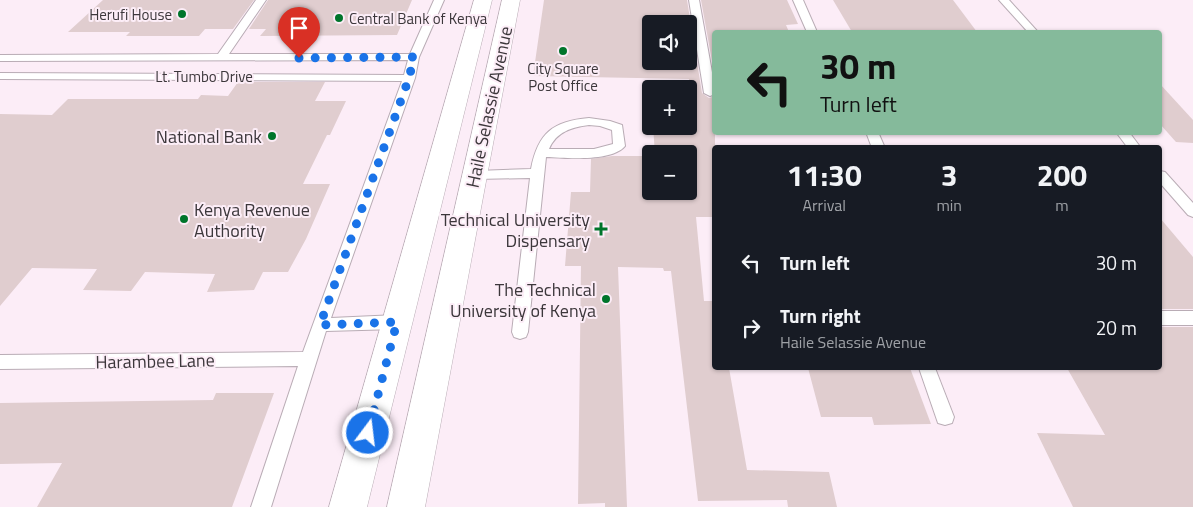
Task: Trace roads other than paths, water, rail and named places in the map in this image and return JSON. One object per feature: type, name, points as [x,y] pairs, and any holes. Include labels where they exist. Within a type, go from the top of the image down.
[{"type":"main road","name":"Haile Selassie Avenue","points":[[348,507],[483,0]]},
{"type":"main road","name":"Haile Selassie Avenue","points":[[406,507],[511,0]]},
{"type":"lane","name":"Lt. Tumbo Drive","points":[[222,58],[262,0]]},
{"type":"lane","points":[[261,507],[320,325],[409,78],[414,57],[439,0]]},
{"type":"lane","points":[[694,0],[710,94]]},
{"type":"lane","points":[[798,0],[811,30]]},
{"type":"lane","points":[[1004,0],[1031,30]]},
{"type":"lane","name":"Lt. Tumbo Drive","points":[[0,58],[414,57]]},
{"type":"lane","points":[[126,76],[143,58]]},
{"type":"lane","name":"Lt. Tumbo Drive","points":[[0,76],[409,78]]},
{"type":"lane","points":[[520,332],[537,173],[541,153],[545,141],[557,130],[572,123],[610,123],[618,128],[619,146],[615,149],[604,152],[541,153]]},
{"type":"lane","points":[[1124,135],[1133,145]]},
{"type":"lane","points":[[476,175],[537,173]]},
{"type":"lane","points":[[1162,177],[1193,212]]},
{"type":"lane","points":[[1162,318],[1193,318]]},
{"type":"lane","points":[[320,325],[397,322]]},
{"type":"lane","name":"Harambee Lane","points":[[0,362],[309,359]]},
{"type":"lane","points":[[928,370],[945,417]]},
{"type":"place","name":"Herufi House","points":[[182,14]]},
{"type":"place","name":"Central Bank of Kenya","points":[[339,18]]},
{"type":"place","name":"City Square Post Office","points":[[563,51]]},
{"type":"place","name":"National Bank","points":[[272,136]]},
{"type":"place","name":"Kenya Revenue Authority","points":[[184,219]]},
{"type":"place","name":"Technical University Dispensary","points":[[601,229]]},
{"type":"place","name":"The Technical University of Kenya","points":[[606,299]]}]
